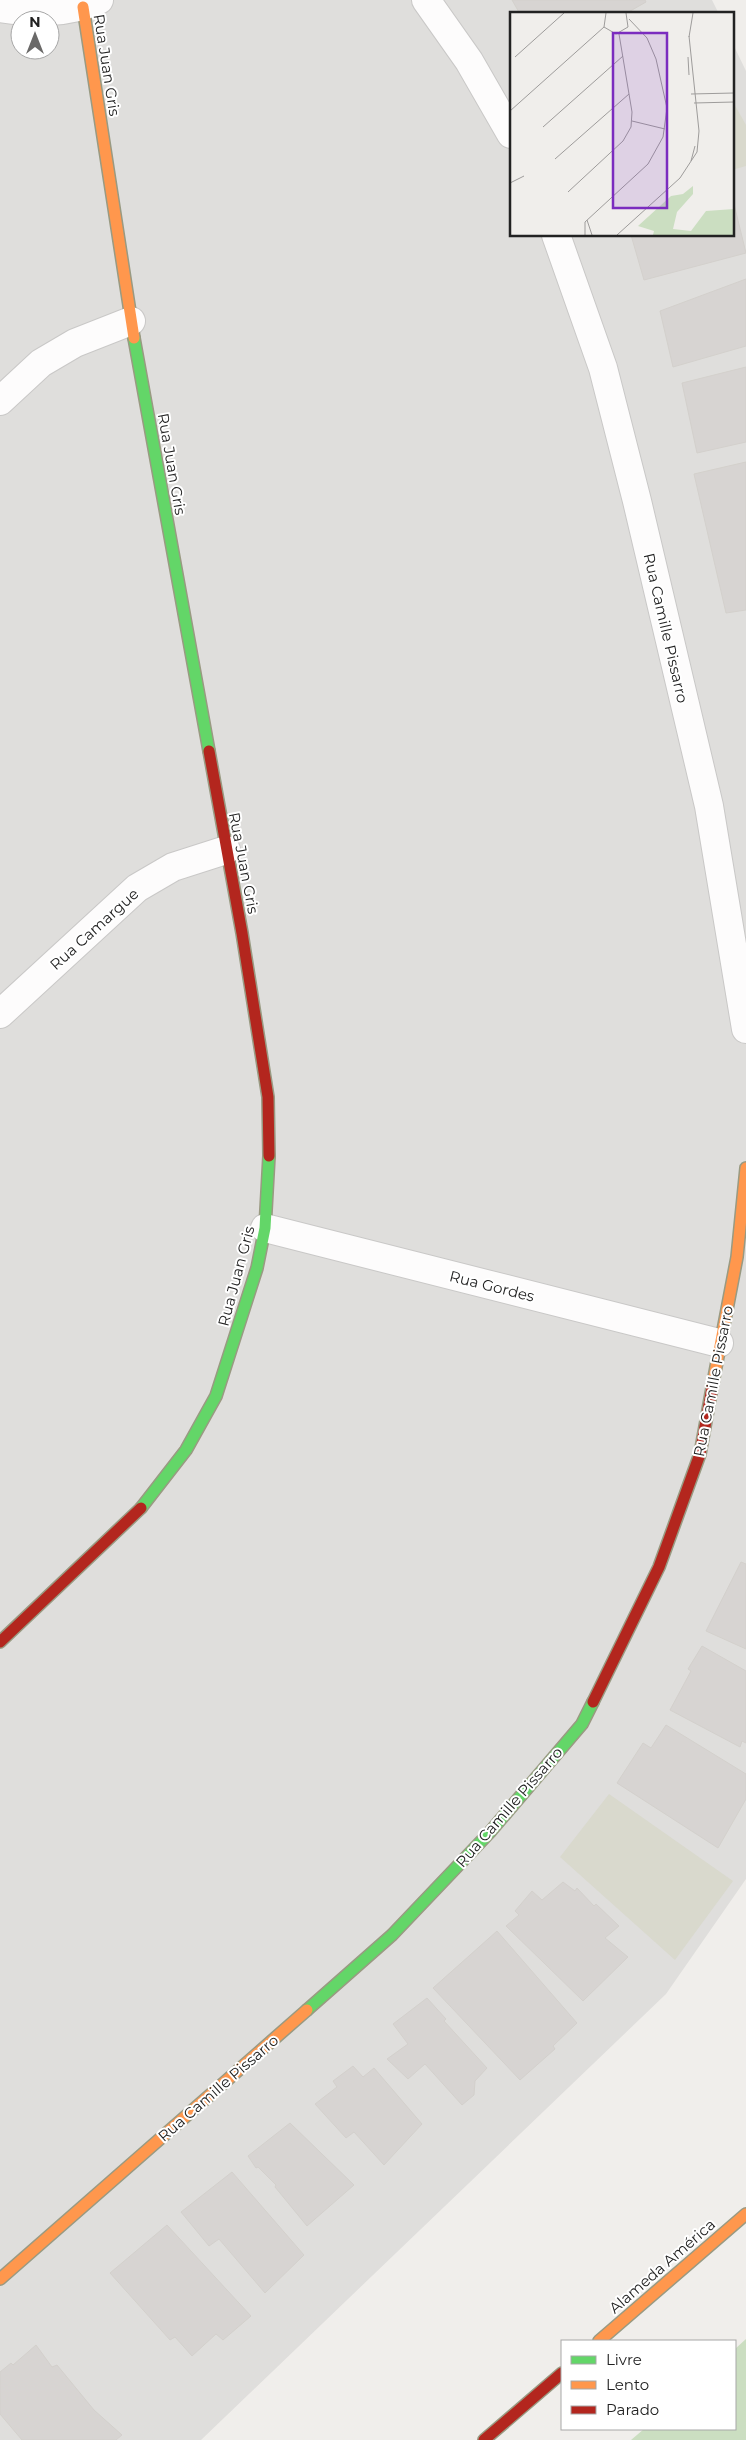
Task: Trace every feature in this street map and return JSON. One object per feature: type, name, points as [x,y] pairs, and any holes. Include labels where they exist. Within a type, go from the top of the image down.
[{"type":"street","points":[[426,0],[468,61],[510,132]]},
{"type":"street","points":[[0,8],[34,13],[91,4]]},
{"type":"street","name":"Rua Juan Gris","points":[[0,1642],[141,1508],[186,1450],[216,1396],[257,1268],[266,1228],[269,1164],[268,1097],[242,932],[131,321],[91,4]]},
{"type":"street","name":"Rua Camille Pissarro","points":[[556,236],[603,368],[637,501],[709,806],[746,1029]]},
{"type":"street","points":[[0,400],[41,363],[75,343],[131,321]]},
{"type":"street","name":"Rua Camargue","points":[[0,1014],[137,888],[174,867],[226,850]]},
{"type":"street","name":"Rua Camille Pissarro","points":[[0,2280],[392,1936],[490,1832],[582,1724],[659,1566],[700,1454],[737,1257],[746,1168]]},
{"type":"street","name":"Rua Gordes","points":[[266,1228],[720,1343]]},
{"type":"street","name":"Alameda América","points":[[599,2340],[746,2214]]},
{"type":"street","points":[[484,2440],[561,2373]]},
{"type":"shaded area","points":[[0,0],[712,0],[718,12],[510,12],[510,236],[734,236],[734,46],[746,71],[746,1879],[666,1994],[201,2440],[0,2440]]},
{"type":"shaded area","points":[[734,104],[746,125],[746,166],[734,169]]},
{"type":"shaded area","points":[[609,1794],[733,1881],[675,1960],[560,1857]]},
{"type":"green space","points":[[746,2339],[746,2440],[631,2440],[643,2430],[736,2430],[736,2348]]},
{"type":"building","points":[[512,0],[645,0],[646,2],[628,12],[519,12]]},
{"type":"building","points":[[734,204],[746,253],[644,280],[631,236],[734,236]]},
{"type":"building","points":[[746,279],[746,346],[673,367],[660,311]]},
{"type":"building","points":[[746,367],[746,442],[697,453],[682,383]]},
{"type":"building","points":[[746,462],[746,610],[726,613],[694,474]]},
{"type":"building","points":[[741,1562],[746,1564],[746,1649],[706,1631]]},
{"type":"building","points":[[702,1646],[746,1671],[746,1743],[742,1741],[740,1747],[670,1710],[691,1671],[688,1669]]},
{"type":"building","points":[[666,1725],[746,1774],[746,1799],[718,1848],[617,1783],[643,1743],[651,1748]]},
{"type":"building","points":[[563,1882],[575,1891],[577,1888],[594,1906],[596,1904],[619,1926],[605,1938],[628,1957],[583,2001],[506,1926],[519,1915],[515,1911],[532,1891],[542,1900]]},
{"type":"building","points":[[497,1931],[577,2023],[553,2046],[555,2049],[520,2080],[433,1988]]},
{"type":"building","points":[[427,1998],[446,2019],[444,2021],[487,2068],[475,2081],[474,2095],[462,2105],[425,2064],[408,2079],[387,2059],[408,2044],[393,2024]]},
{"type":"building","points":[[353,2066],[363,2077],[374,2068],[422,2124],[384,2165],[354,2132],[346,2138],[315,2104],[337,2087],[333,2081]]},
{"type":"building","points":[[290,2123],[354,2185],[307,2226],[275,2187],[276,2185],[258,2167],[256,2168],[248,2156]]},
{"type":"building","points":[[232,2172],[304,2255],[265,2293],[219,2239],[209,2246],[181,2212]]},
{"type":"building","points":[[167,2225],[251,2316],[223,2340],[216,2334],[192,2356],[175,2337],[170,2340],[110,2273]]},
{"type":"building","points":[[36,2345],[52,2367],[57,2365],[94,2410],[122,2435],[116,2440],[22,2440],[0,2414],[0,2372],[11,2363],[13,2365]]},
{"type":"traffic: fast","points":[[134,338],[209,751]]},
{"type":"traffic: fast","points":[[141,1508],[186,1450],[216,1396],[257,1268],[265,1228],[269,1156]]},
{"type":"traffic: fast","points":[[307,2010],[392,1935],[490,1832],[582,1724],[593,1702]]},
{"type":"traffic: slow","points":[[83,7],[134,338]]},
{"type":"traffic: slow","points":[[712,1388],[737,1257],[746,1168]]},
{"type":"traffic: slow","points":[[0,2279],[307,2010]]},
{"type":"traffic: slow","points":[[600,2340],[746,2214]]},
{"type":"traffic: jam","points":[[209,751],[242,933],[268,1097],[269,1156]]},
{"type":"traffic: jam","points":[[593,1702],[659,1567],[700,1454],[712,1388]]},
{"type":"traffic: jam","points":[[0,1642],[141,1508]]},
{"type":"traffic: jam","points":[[484,2440],[561,2374]]}]
